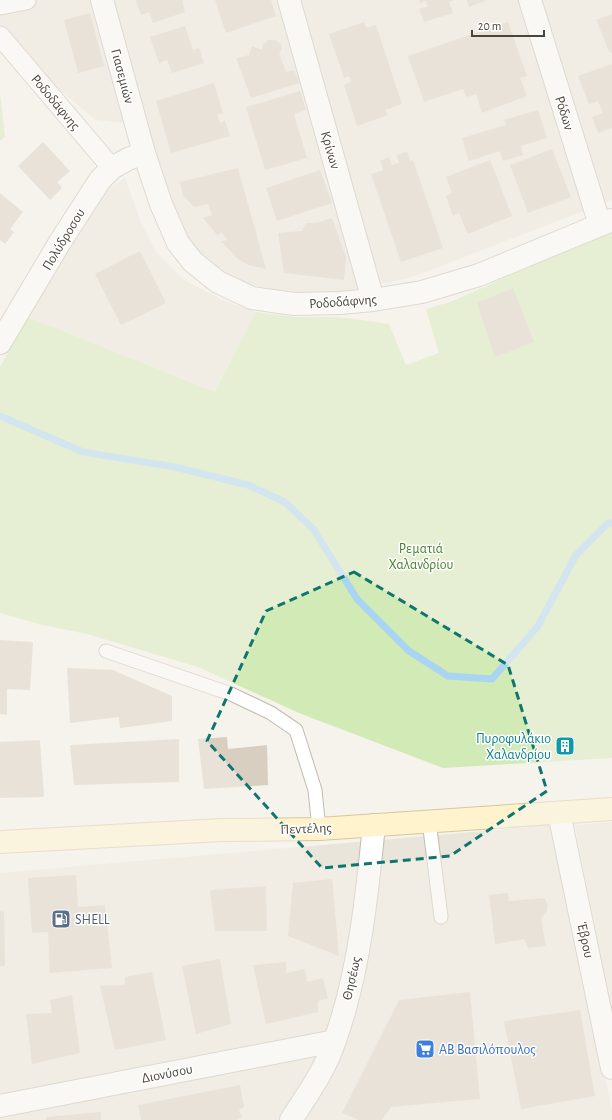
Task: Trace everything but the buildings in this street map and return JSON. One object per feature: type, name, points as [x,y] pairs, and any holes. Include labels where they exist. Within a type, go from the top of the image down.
[{"type":"main road","name":"Πεντέλης","points":[[0,842],[222,830],[319,829],[612,809]]},
{"type":"street","points":[[0,5],[26,0]]},
{"type":"street","name":"Γιασεμιών","points":[[102,0],[144,152]]},
{"type":"street","name":"Κρίνων","points":[[289,0],[373,300]]},
{"type":"street","name":"Ρόδων","points":[[530,0],[606,223]]},
{"type":"street","name":"Ροδοδάφνης","points":[[0,36],[112,168]]},
{"type":"street","name":"Πολύδροσου","points":[[0,343],[88,197],[100,180],[112,168],[128,158],[144,152]]},
{"type":"street","name":"Ροδοδάφνης","points":[[144,152],[161,204],[178,243],[193,262],[218,282],[252,298],[294,304],[373,300],[422,292],[479,275],[606,223]]},
{"type":"street","name":"Έβρου","points":[[559,813],[612,1068]]},
{"type":"street","name":"Θησέως","points":[[291,1120],[322,1069],[335,1041],[358,948],[368,890],[374,825]]},
{"type":"street","name":"Διονύσου","points":[[0,1106],[335,1041]]},
{"type":"lane","points":[[106,651],[231,694],[271,713],[296,730],[315,790],[319,829]]},
{"type":"lane","points":[[429,821],[441,917]]},
{"type":"highlighted area","points":[[354,572],[508,665],[547,791],[450,856],[322,868],[207,741],[266,611]]},
{"type":"shaded area","points":[[0,0],[612,0],[612,200],[415,276],[343,294],[277,291],[229,278],[194,248],[170,207],[146,125],[96,120],[0,40]]},
{"type":"shaded area","points":[[125,178],[141,223],[157,253],[184,280],[222,300],[256,312],[215,392],[28,317],[90,208],[108,189]]},
{"type":"shaded area","points":[[612,822],[612,1013],[575,825]]},
{"type":"shaded area","points":[[553,825],[612,1110],[612,1120],[0,1120],[0,873]]},
{"type":"green space","points":[[0,92],[5,137],[0,141]]},
{"type":"green space","name":"Ρεματιά Χαλανδρίου","points":[[612,230],[612,758],[443,768],[299,713],[198,667],[87,634],[43,625],[0,613],[0,367],[28,317],[215,392],[256,312],[294,317],[338,317],[389,324],[406,365],[439,353],[426,309],[453,301]]},
{"type":"waterway","points":[[0,416],[83,452],[175,467],[248,485],[285,502],[314,530],[357,599],[409,651],[448,676],[492,679],[538,626],[576,555],[608,523],[612,523]]},
{"type":"place","name":"Πυροφυλάκιο Χαλανδρίου","points":[[565,746]]},
{"type":"place","name":"SHELL","points":[[61,919]]},
{"type":"place","name":"ΑΒ Βασιλόπουλος","points":[[425,1049]]}]
